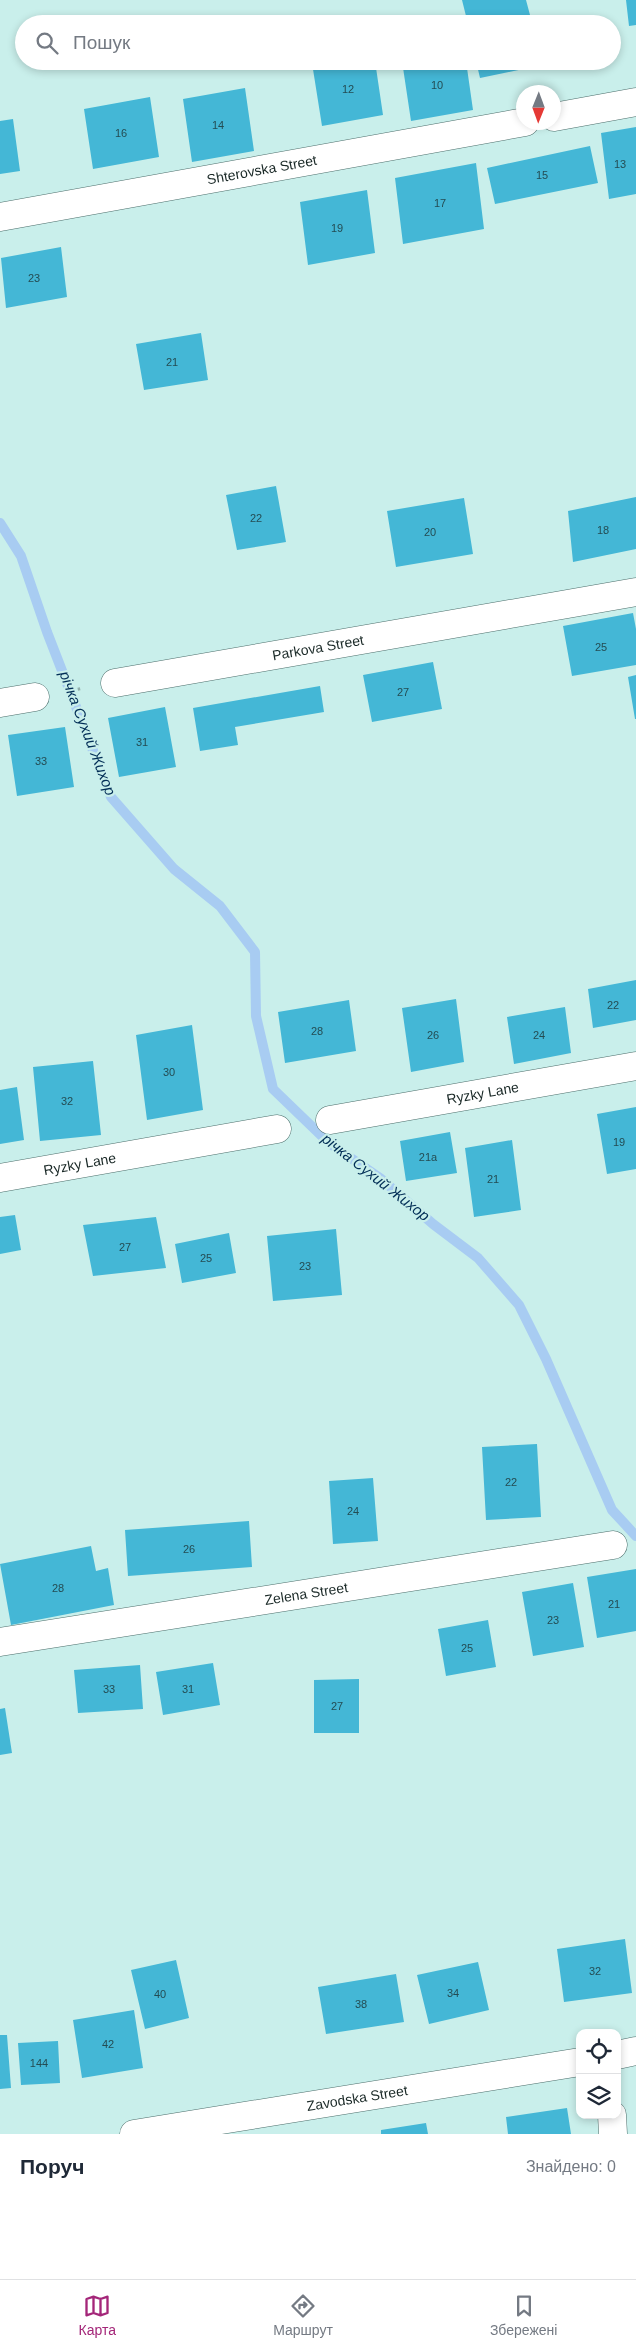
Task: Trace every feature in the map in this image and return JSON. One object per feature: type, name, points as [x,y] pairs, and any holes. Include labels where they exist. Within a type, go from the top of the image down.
[{"type":"street","points":[[561,116],[636,102]]},
{"type":"street","name":"Shterovska Street","points":[[0,217],[516,124]]},
{"type":"street","name":"Parkova Street","points":[[115,683],[636,592]]},
{"type":"street","points":[[0,703],[35,697]]},
{"type":"street","name":"Ryzky Lane","points":[[330,1120],[636,1066]]},
{"type":"street","name":"Ryzky Lane","points":[[0,1178],[277,1129]]},
{"type":"street","name":"Zelena Street","points":[[0,1642],[614,1545]]},
{"type":"street","points":[[621,2054],[636,2052]]},
{"type":"street","name":"Zavodska Street","points":[[142,2133],[576,2063]]},
{"type":"street","points":[[612,2119],[613,2134]]},
{"type":"path","points":[[35,697],[115,683]]},
{"type":"building","points":[[462,0],[526,0],[530,15],[466,15]]},
{"type":"building","points":[[626,0],[636,0],[636,25],[629,26]]},
{"type":"building","points":[[313,70],[376,70],[383,115],[322,126]]},
{"type":"building","points":[[403,70],[467,70],[473,110],[411,121]]},
{"type":"building","points":[[478,70],[518,70],[480,78]]},
{"type":"building","points":[[245,88],[254,151],[192,162],[183,99]]},
{"type":"building","points":[[150,97],[159,157],[93,169],[84,109]]},
{"type":"building","points":[[13,119],[20,171],[0,174],[0,121]]},
{"type":"building","points":[[636,127],[636,194],[609,199],[601,133]]},
{"type":"building","points":[[590,146],[598,183],[495,204],[487,168]]},
{"type":"building","points":[[476,163],[484,229],[403,244],[395,178]]},
{"type":"building","points":[[367,190],[375,253],[308,265],[300,202]]},
{"type":"building","points":[[61,247],[67,297],[6,308],[1,258]]},
{"type":"building","points":[[201,333],[208,380],[144,390],[136,344]]},
{"type":"building","points":[[276,486],[286,542],[237,550],[226,495]]},
{"type":"building","points":[[636,497],[636,549],[573,562],[568,511]]},
{"type":"building","points":[[464,498],[473,554],[396,567],[387,511]]},
{"type":"building","points":[[633,613],[636,629],[636,665],[572,676],[563,626]]},
{"type":"building","points":[[433,662],[442,709],[372,722],[363,675]]},
{"type":"building","points":[[636,675],[636,719],[635,719],[628,677]]},
{"type":"building","points":[[320,686],[324,712],[235,727],[238,745],[200,751],[193,708]]},
{"type":"building","points":[[165,707],[176,767],[119,777],[108,718]]},
{"type":"building","points":[[65,727],[74,787],[17,796],[8,735]]},
{"type":"building","points":[[636,980],[636,1020],[593,1028],[588,989]]},
{"type":"building","points":[[456,999],[464,1062],[411,1072],[402,1008]]},
{"type":"building","points":[[349,1000],[356,1051],[285,1063],[278,1012]]},
{"type":"building","points":[[565,1007],[571,1053],[514,1064],[507,1017]]},
{"type":"building","points":[[192,1025],[203,1110],[147,1120],[136,1035]]},
{"type":"building","points":[[93,1061],[101,1135],[40,1141],[33,1067]]},
{"type":"building","points":[[17,1087],[24,1140],[0,1144],[0,1090]]},
{"type":"building","points":[[636,1107],[636,1169],[607,1174],[597,1114]]},
{"type":"building","points":[[450,1132],[457,1173],[406,1181],[400,1141]]},
{"type":"building","points":[[512,1140],[521,1210],[474,1217],[465,1148]]},
{"type":"building","points":[[15,1215],[21,1250],[0,1254],[0,1217]]},
{"type":"building","points":[[156,1217],[166,1268],[93,1276],[83,1225]]},
{"type":"building","points":[[336,1229],[342,1295],[273,1301],[267,1236]]},
{"type":"building","points":[[229,1233],[236,1273],[182,1283],[175,1244]]},
{"type":"building","points":[[537,1444],[541,1517],[486,1520],[482,1447]]},
{"type":"building","points":[[373,1478],[378,1541],[333,1544],[329,1481]]},
{"type":"building","points":[[249,1521],[252,1567],[128,1576],[125,1530]]},
{"type":"building","points":[[91,1546],[96,1571],[108,1568],[114,1605],[11,1625],[0,1564]]},
{"type":"building","points":[[636,1569],[636,1631],[597,1638],[587,1577]]},
{"type":"building","points":[[573,1583],[584,1647],[533,1656],[522,1592]]},
{"type":"building","points":[[488,1620],[496,1667],[446,1676],[438,1629]]},
{"type":"building","points":[[213,1663],[220,1705],[163,1715],[156,1672]]},
{"type":"building","points":[[140,1665],[143,1709],[78,1713],[74,1670]]},
{"type":"building","points":[[359,1679],[359,1733],[314,1733],[314,1680]]},
{"type":"building","points":[[5,1708],[12,1753],[0,1755],[0,1709]]},
{"type":"building","points":[[625,1939],[632,1993],[564,2002],[557,1949]]},
{"type":"building","points":[[176,1960],[189,2018],[145,2029],[131,1970]]},
{"type":"building","points":[[478,1962],[489,2010],[429,2024],[417,1975]]},
{"type":"building","points":[[396,1974],[404,2022],[326,2034],[318,1987]]},
{"type":"building","points":[[134,2010],[143,2068],[82,2078],[73,2020]]},
{"type":"building","points":[[0,2035],[7,2035],[11,2088],[0,2089]]},
{"type":"building","points":[[58,2041],[60,2083],[21,2085],[18,2043]]},
{"type":"building","points":[[567,2108],[571,2134],[508,2134],[506,2117]]},
{"type":"building","points":[[426,2123],[428,2134],[381,2134],[381,2130]]},
{"type":"waterway","name":"річка Сухий Жихор","points":[[0,523],[21,556],[47,632],[111,797],[174,869],[220,906],[255,952],[256,1016],[273,1089],[329,1143],[380,1178],[433,1224],[478,1258],[519,1305],[546,1359],[612,1510],[636,1536]]}]
